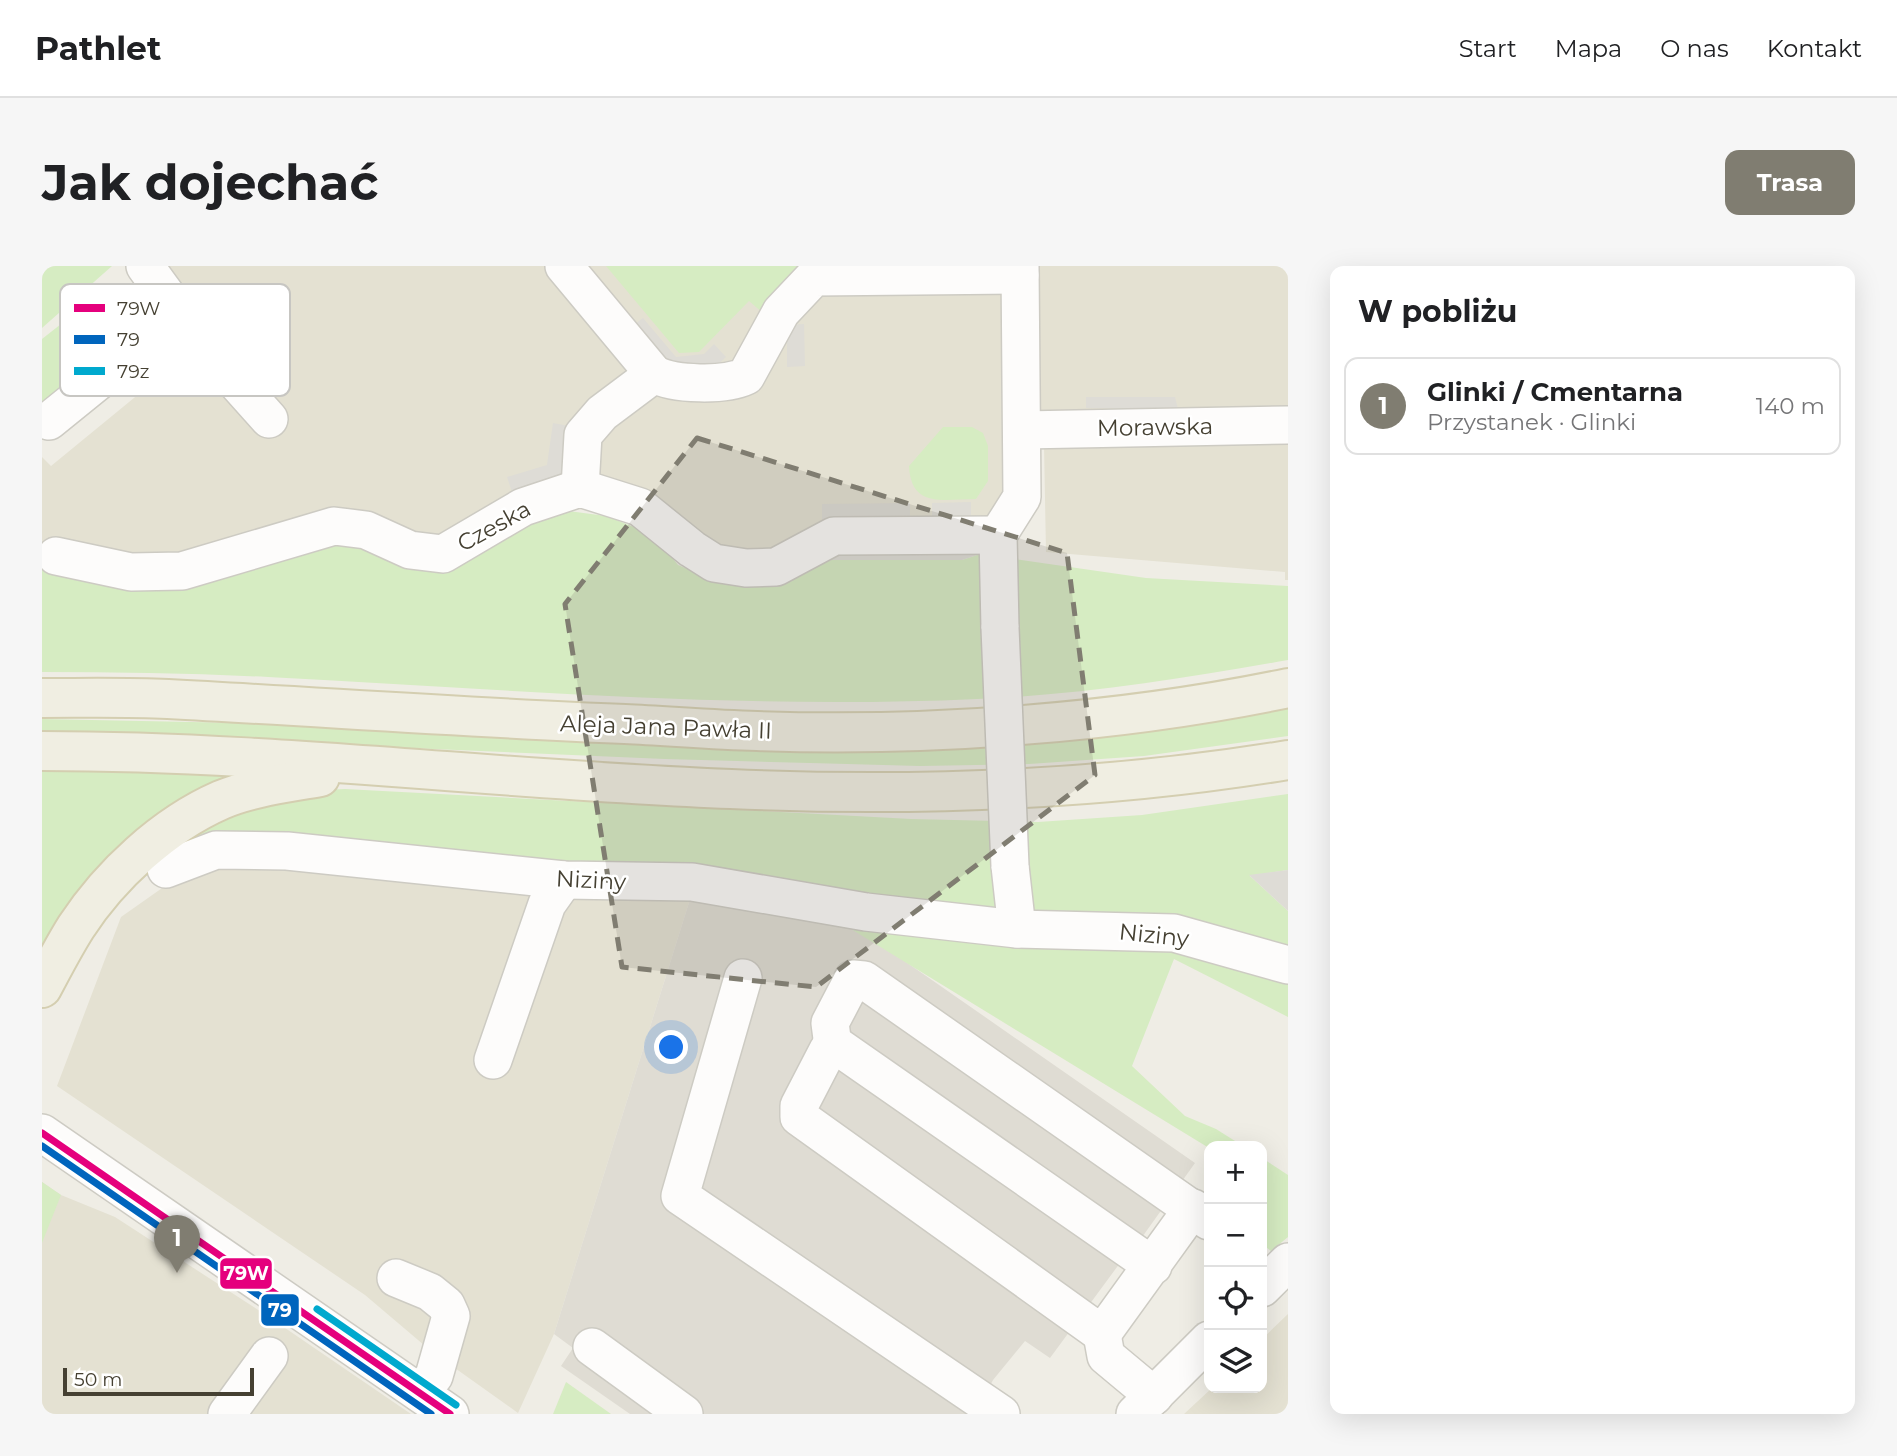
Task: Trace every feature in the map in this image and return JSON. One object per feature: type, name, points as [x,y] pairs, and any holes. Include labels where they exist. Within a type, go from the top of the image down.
[{"type":"main road","name":"Aleja Jana Pawła II","points":[[42,698],[170,699],[757,732],[866,732],[956,729],[1058,721],[1174,708],[1288,688]]},
{"type":"main road","points":[[42,751],[184,752],[445,772],[732,789],[962,790],[1124,781],[1288,760]]},
{"type":"main road","points":[[42,988],[77,926],[108,887],[178,824],[222,800],[269,785],[323,777],[445,772]]},
{"type":"main road","points":[[905,790],[968,805],[1036,804],[1288,783]]},
{"type":"street","points":[[145,266],[158,284]]},
{"type":"street","points":[[564,266],[654,374],[665,380],[678,382],[736,381],[746,376],[781,313],[814,277],[1020,270],[1022,497],[998,535],[1010,866],[1017,929]]},
{"type":"street","points":[[654,374],[602,413],[583,435],[580,488],[640,507],[692,549],[714,563],[746,568],[776,567],[834,536],[998,535]]},
{"type":"street","points":[[49,421],[80,396]]},
{"type":"street","points":[[248,396],[269,419]]},
{"type":"street","name":"Morawska","points":[[1023,430],[1288,425]]},
{"type":"street","name":"Czeska","points":[[55,556],[131,572],[181,571],[334,526],[366,530],[410,550],[443,554],[523,507],[580,488]]},
{"type":"street","name":"Niziny","points":[[166,869],[216,850],[287,851],[564,880],[692,882],[866,912],[1017,929],[1174,933],[1288,965]]},
{"type":"street","points":[[493,1060],[547,904],[564,880]]},
{"type":"street","points":[[743,978],[680,1196],[1000,1414]]},
{"type":"street","points":[[833,1046],[830,1023],[853,979],[864,980],[1201,1214],[1153,1266],[1102,1334],[1105,1356],[1145,1405],[1204,1345]]},
{"type":"street","points":[[833,1046],[852,1056],[1153,1266]]},
{"type":"street","points":[[833,1046],[828,1050],[799,1106],[799,1117],[1102,1334]]},
{"type":"street","points":[[42,1133],[450,1414]]},
{"type":"street","points":[[396,1278],[430,1292],[446,1305],[450,1316],[434,1376],[420,1393]]},
{"type":"street","points":[[592,1347],[684,1414]]},
{"type":"street","points":[[226,1414],[269,1356]]},
{"type":"highlighted area","points":[[697,438],[1067,553],[1095,775],[816,987],[622,967],[565,604]]},
{"type":"shaded area","points":[[145,266],[1288,266],[1288,425],[1023,430],[998,535],[746,568],[610,497],[443,554],[182,571],[42,554],[42,457],[51,466],[136,396],[290,396],[290,284],[158,284]]},
{"type":"shaded area","points":[[643,318],[676,357],[704,354],[714,344],[726,357],[711,371],[670,374],[630,328]]},
{"type":"shaded area","points":[[804,324],[805,366],[787,367],[787,325]]},
{"type":"shaded area","points":[[1086,397],[1175,397],[1178,409],[1086,408]]},
{"type":"shaded area","points":[[553,423],[574,427],[571,473],[514,498],[507,477],[547,465]]},
{"type":"shaded area","points":[[1288,441],[1288,580],[1285,580],[1285,572],[1046,552],[1044,445]]},
{"type":"shaded area","points":[[971,502],[971,522],[932,522],[932,503]]},
{"type":"shaded area","points":[[910,503],[910,522],[822,523],[822,504]]},
{"type":"shaded area","points":[[979,542],[980,554],[962,560],[831,560],[830,544]]},
{"type":"shaded area","points":[[232,867],[691,896],[554,1334],[518,1413],[431,1351],[365,1295],[57,1086],[121,917],[175,879]]},
{"type":"shaded area","points":[[1288,870],[1288,911],[1249,875]]},
{"type":"shaded area","points":[[691,896],[851,929],[883,946],[1195,1163],[1050,1358],[1025,1341],[993,1380],[975,1414],[630,1414],[561,1366],[573,1348],[554,1334]]},
{"type":"shaded area","points":[[42,1182],[61,1195],[115,1217],[411,1414],[42,1414]]},
{"type":"shaded area","points":[[1288,1314],[1288,1414],[1184,1414],[1207,1393],[1267,1393],[1267,1334]]},
{"type":"green space","points":[[42,266],[112,266],[92,284],[60,284],[60,312],[42,328]]},
{"type":"green space","points":[[606,266],[806,266],[763,313],[749,301],[699,352],[679,353]]},
{"type":"green space","points":[[60,325],[60,396],[63,396],[42,412],[42,339]]},
{"type":"green space","points":[[943,427],[972,427],[983,433],[988,446],[988,481],[976,499],[931,499],[916,489],[911,480],[909,466]]},
{"type":"green space","points":[[561,510],[606,516],[654,535],[678,565],[716,581],[753,584],[798,576],[831,560],[962,560],[980,554],[1146,578],[1288,586],[1288,660],[1094,690],[1016,697],[888,702],[622,697],[240,676],[42,672],[42,562],[105,575],[328,533],[404,555],[510,528]]},
{"type":"green space","points":[[1288,707],[1288,736],[1144,756],[1029,764],[920,766],[665,759],[269,740],[42,735],[42,719],[241,723],[547,741],[708,747],[1035,743],[1104,737]]},
{"type":"green space","points":[[42,764],[276,770],[198,794],[137,830],[94,876],[42,956]]},
{"type":"green space","points":[[345,789],[911,819],[1038,822],[1142,815],[1288,794],[1288,870],[1250,876],[1288,911],[1288,1017],[1174,959],[1132,1066],[1185,1116],[1216,1129],[1235,1141],[1204,1141],[1204,1145],[851,929],[865,913],[344,849],[175,836],[300,791]]},
{"type":"green space","points":[[1267,1161],[1288,1175],[1288,1237],[1271,1251],[1267,1248]]},
{"type":"green space","points":[[42,1182],[61,1195],[42,1243]]},
{"type":"green space","points":[[566,1382],[611,1414],[553,1414]]},
{"type":"transit line","name":"79W","points":[[42,1133],[450,1414]]},
{"type":"transit line","name":"79","points":[[42,1146],[431,1414]]},
{"type":"transit line","name":"79z","points":[[317,1309],[456,1405]]},
{"type":"place","name":"Glinki / Cmentarna","points":[[177,1273]]}]
